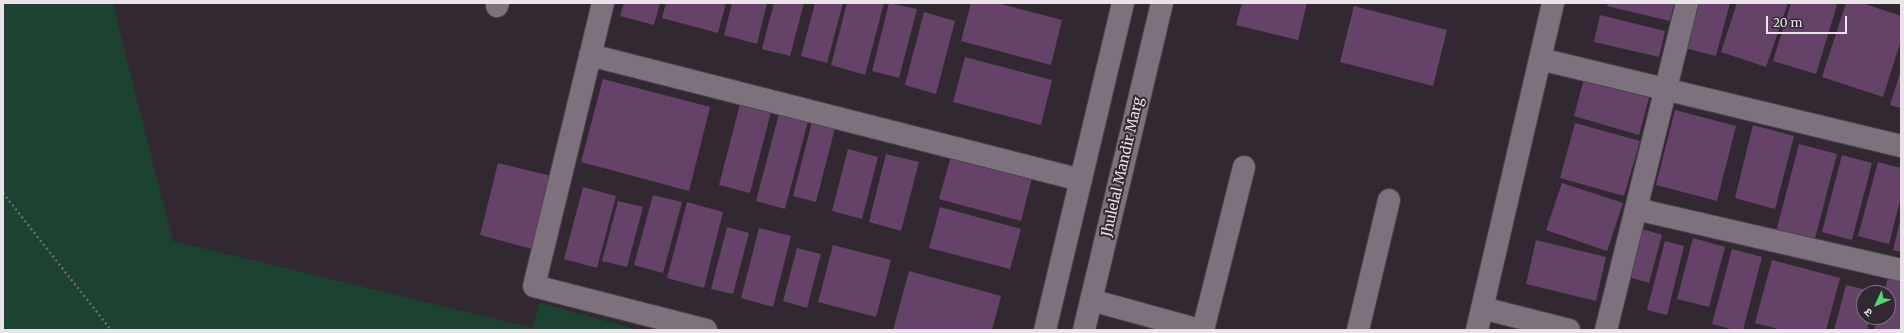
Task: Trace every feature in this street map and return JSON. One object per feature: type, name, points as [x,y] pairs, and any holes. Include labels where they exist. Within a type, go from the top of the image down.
[{"type":"street","points":[[603,3],[534,286],[706,330]]},
{"type":"street","points":[[1045,330],[1123,3]]},
{"type":"street","name":"Jhulelal Mandir Marg","points":[[1084,330],[1162,3]]},
{"type":"street","points":[[1477,330],[1553,3]]},
{"type":"street","points":[[1606,330],[1687,3]]},
{"type":"street","points":[[590,55],[1081,180]]},
{"type":"street","points":[[1540,59],[1901,146]]},
{"type":"street","points":[[1091,300],[1166,326],[1202,330],[1244,167]]},
{"type":"street","points":[[1358,330],[1389,200]]},
{"type":"street","points":[[1636,209],[1901,270]]},
{"type":"street","points":[[1482,308],[1569,330]]},
{"type":"path","points":[[3,193],[111,330]]},
{"type":"green space","points":[[3,3],[113,3],[173,241],[533,328],[539,303],[639,330],[3,330]]},
{"type":"building","points":[[624,3],[660,3],[654,25],[620,16]]},
{"type":"building","points":[[666,3],[726,3],[718,33],[662,18]]},
{"type":"building","points":[[732,3],[767,3],[757,44],[724,35]]},
{"type":"building","points":[[774,3],[804,3],[790,56],[762,49]]},
{"type":"building","points":[[815,3],[843,3],[827,63],[801,56]]},
{"type":"building","points":[[847,3],[884,3],[865,75],[831,65]]},
{"type":"building","points":[[889,3],[917,9],[899,78],[872,71]]},
{"type":"building","points":[[971,3],[997,3],[1062,20],[1051,65],[961,41]]},
{"type":"building","points":[[1242,3],[1307,3],[1298,40],[1236,25]]},
{"type":"building","points":[[1608,3],[1674,3],[1670,21],[1607,6]]},
{"type":"building","points":[[1692,3],[1730,3],[1716,56],[1681,47]]},
{"type":"building","points":[[1737,3],[1788,3],[1766,67],[1721,52]]},
{"type":"building","points":[[1791,3],[1831,3],[1837,5],[1816,74],[1773,61]]},
{"type":"building","points":[[1846,3],[1862,3],[1901,16],[1901,40],[1883,97],[1822,77]]},
{"type":"building","points":[[1354,6],[1447,30],[1433,86],[1340,62]]},
{"type":"building","points":[[924,12],[955,21],[936,94],[905,85]]},
{"type":"building","points":[[1600,15],[1665,31],[1659,57],[1594,42]]},
{"type":"building","points":[[965,57],[1052,80],[1041,125],[953,102]]},
{"type":"building","points":[[1901,70],[1901,108],[1890,105]]},
{"type":"building","points":[[1585,75],[1650,94],[1639,135],[1574,116]]},
{"type":"building","points":[[603,79],[710,107],[689,191],[581,162]]},
{"type":"building","points":[[741,100],[772,108],[750,193],[719,185]]},
{"type":"building","points":[[780,110],[809,117],[785,209],[756,201]]},
{"type":"building","points":[[1675,110],[1736,126],[1717,201],[1656,185]]},
{"type":"building","points":[[813,118],[836,124],[816,202],[793,196]]},
{"type":"building","points":[[1575,123],[1640,141],[1624,196],[1560,178]]},
{"type":"building","points":[[1753,125],[1794,136],[1775,209],[1735,198]]},
{"type":"building","points":[[1799,144],[1837,154],[1814,242],[1776,232]]},
{"type":"building","points":[[848,149],[878,157],[862,219],[832,211]]},
{"type":"building","points":[[886,154],[919,162],[901,231],[869,222]]},
{"type":"building","points":[[1842,155],[1872,163],[1852,240],[1822,232]]},
{"type":"building","points":[[951,156],[1032,178],[1021,221],[939,199]]},
{"type":"building","points":[[1878,162],[1901,168],[1901,197],[1889,244],[1858,236]]},
{"type":"building","points":[[498,163],[551,176],[532,249],[480,235]]},
{"type":"building","points":[[1562,183],[1623,203],[1607,251],[1546,230]]},
{"type":"building","points":[[583,187],[616,196],[597,268],[564,259]]},
{"type":"building","points":[[653,195],[682,202],[663,273],[634,265]]},
{"type":"building","points":[[618,201],[643,207],[627,267],[602,261]]},
{"type":"building","points":[[687,202],[723,212],[704,288],[667,278]]},
{"type":"building","points":[[940,207],[1021,229],[1010,269],[929,248]]},
{"type":"building","points":[[1901,221],[1901,252],[1893,250]]},
{"type":"building","points":[[727,227],[749,233],[733,294],[711,289]]},
{"type":"building","points":[[759,228],[791,236],[773,307],[741,298]]},
{"type":"building","points":[[1642,229],[1662,235],[1649,283],[1629,277]]},
{"type":"building","points":[[1693,238],[1725,247],[1709,307],[1677,299]]},
{"type":"building","points":[[1536,240],[1606,257],[1596,301],[1526,284]]},
{"type":"building","points":[[1665,241],[1684,246],[1667,315],[1647,310]]},
{"type":"building","points":[[833,245],[891,260],[876,317],[818,302]]},
{"type":"building","points":[[797,248],[821,254],[807,308],[783,301]]},
{"type":"building","points":[[1732,249],[1762,257],[1743,330],[1734,330],[1712,324]]},
{"type":"building","points":[[1772,260],[1840,278],[1826,330],[1782,330],[1755,323]]},
{"type":"building","points":[[909,271],[1001,296],[992,330],[893,330]]},
{"type":"building","points":[[1889,273],[1901,276],[1901,330],[1874,330],[1876,325],[1896,325],[1896,285],[1886,285]]},
{"type":"building","points":[[1846,285],[1856,287],[1856,325],[1868,325],[1867,330],[1834,330]]}]
